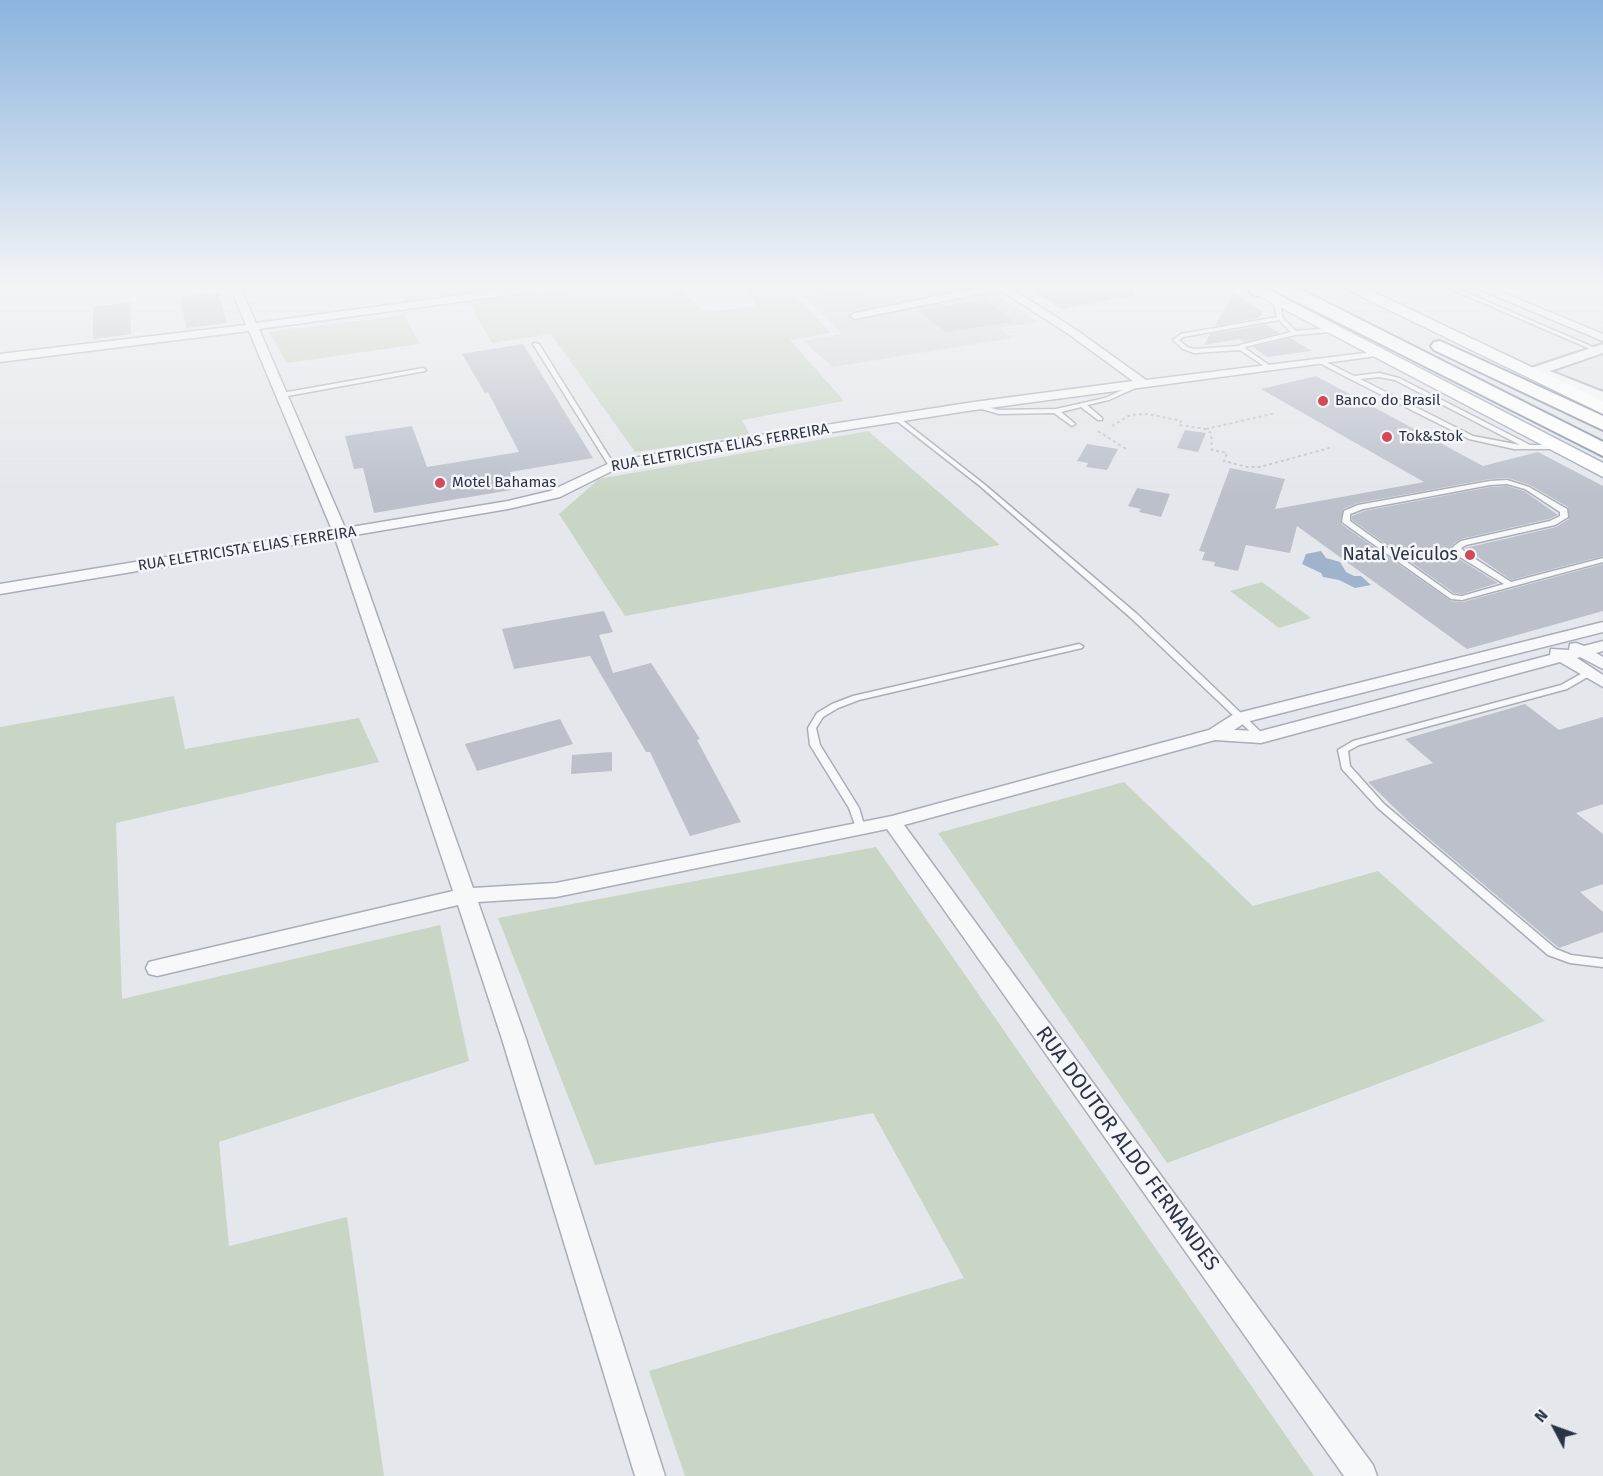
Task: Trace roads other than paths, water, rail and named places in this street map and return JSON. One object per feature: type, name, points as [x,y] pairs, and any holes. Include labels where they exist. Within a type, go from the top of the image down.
[{"type":"highway","points":[[1395,355],[1603,450]]},
{"type":"highway","points":[[1460,355],[1603,424]]},
{"type":"highway","points":[[1472,355],[1499,374]]},
{"type":"highway","points":[[1555,447],[1603,463]]},
{"type":"main road","points":[[1381,355],[1603,471]]},
{"type":"main road","points":[[1491,355],[1603,408]]},
{"type":"street","points":[[0,358],[25,355]]},
{"type":"street","points":[[265,355],[340,534],[514,1039],[650,1476]]},
{"type":"street","points":[[1104,355],[1143,383]]},
{"type":"street","name":"RUA ELETRICISTA ELIAS FERREIRA","points":[[0,589],[340,534],[544,498],[612,466],[895,417],[1361,355]]},
{"type":"street","points":[[1576,355],[1536,371],[1603,397]]},
{"type":"street","points":[[1215,734],[1261,737],[1561,647],[1603,627]]},
{"type":"street","points":[[157,968],[464,896],[556,890],[892,822],[1215,734],[1240,718],[1543,643],[1582,651],[1603,664]]},
{"type":"street","points":[[1582,651],[1603,646]]},
{"type":"street","points":[[1561,647],[1588,673],[1603,682]]},
{"type":"street","name":"RUA DOUTOR ALDO FERNANDES","points":[[892,822],[1362,1476]]},
{"type":"lane","points":[[543,355],[612,466]]},
{"type":"lane","points":[[1252,355],[1267,366]]},
{"type":"lane","points":[[1318,360],[1471,438],[1492,443],[1555,447]]},
{"type":"lane","points":[[282,395],[423,370]]},
{"type":"lane","points":[[1352,378],[1379,375],[1397,379],[1530,447]]},
{"type":"lane","points":[[974,406],[999,412],[1056,411],[1107,399],[1143,383]]},
{"type":"lane","points":[[1083,405],[1100,419]]},
{"type":"lane","points":[[1056,411],[1072,424]]},
{"type":"lane","points":[[895,417],[982,485],[1134,616],[1261,737]]},
{"type":"lane","points":[[1510,585],[1463,555],[1457,548],[1464,543],[1552,523],[1564,517],[1564,511],[1527,488],[1507,482],[1490,483],[1361,507],[1347,513],[1346,522],[1451,597],[1462,598],[1603,560]]},
{"type":"lane","points":[[860,828],[854,808],[815,745],[812,728],[820,715],[834,706],[856,698],[1079,646]]},
{"type":"lane","points":[[1588,673],[1564,687],[1356,743],[1343,750],[1345,767],[1382,806],[1552,952],[1570,959],[1603,963]]},
{"type":"water","points":[[1321,551],[1326,558],[1340,562],[1346,572],[1354,576],[1361,576],[1371,585],[1355,588],[1339,580],[1323,577],[1321,573],[1302,564],[1306,554]]},
{"type":"place","name":"Banco do Brasil","points":[[1323,401]]},
{"type":"place","name":"Tok&Stok","points":[[1387,437]]},
{"type":"place","name":"Motel Bahamas","points":[[440,483]]},
{"type":"place","name":"Natal Veículos","points":[[1470,555]]}]
